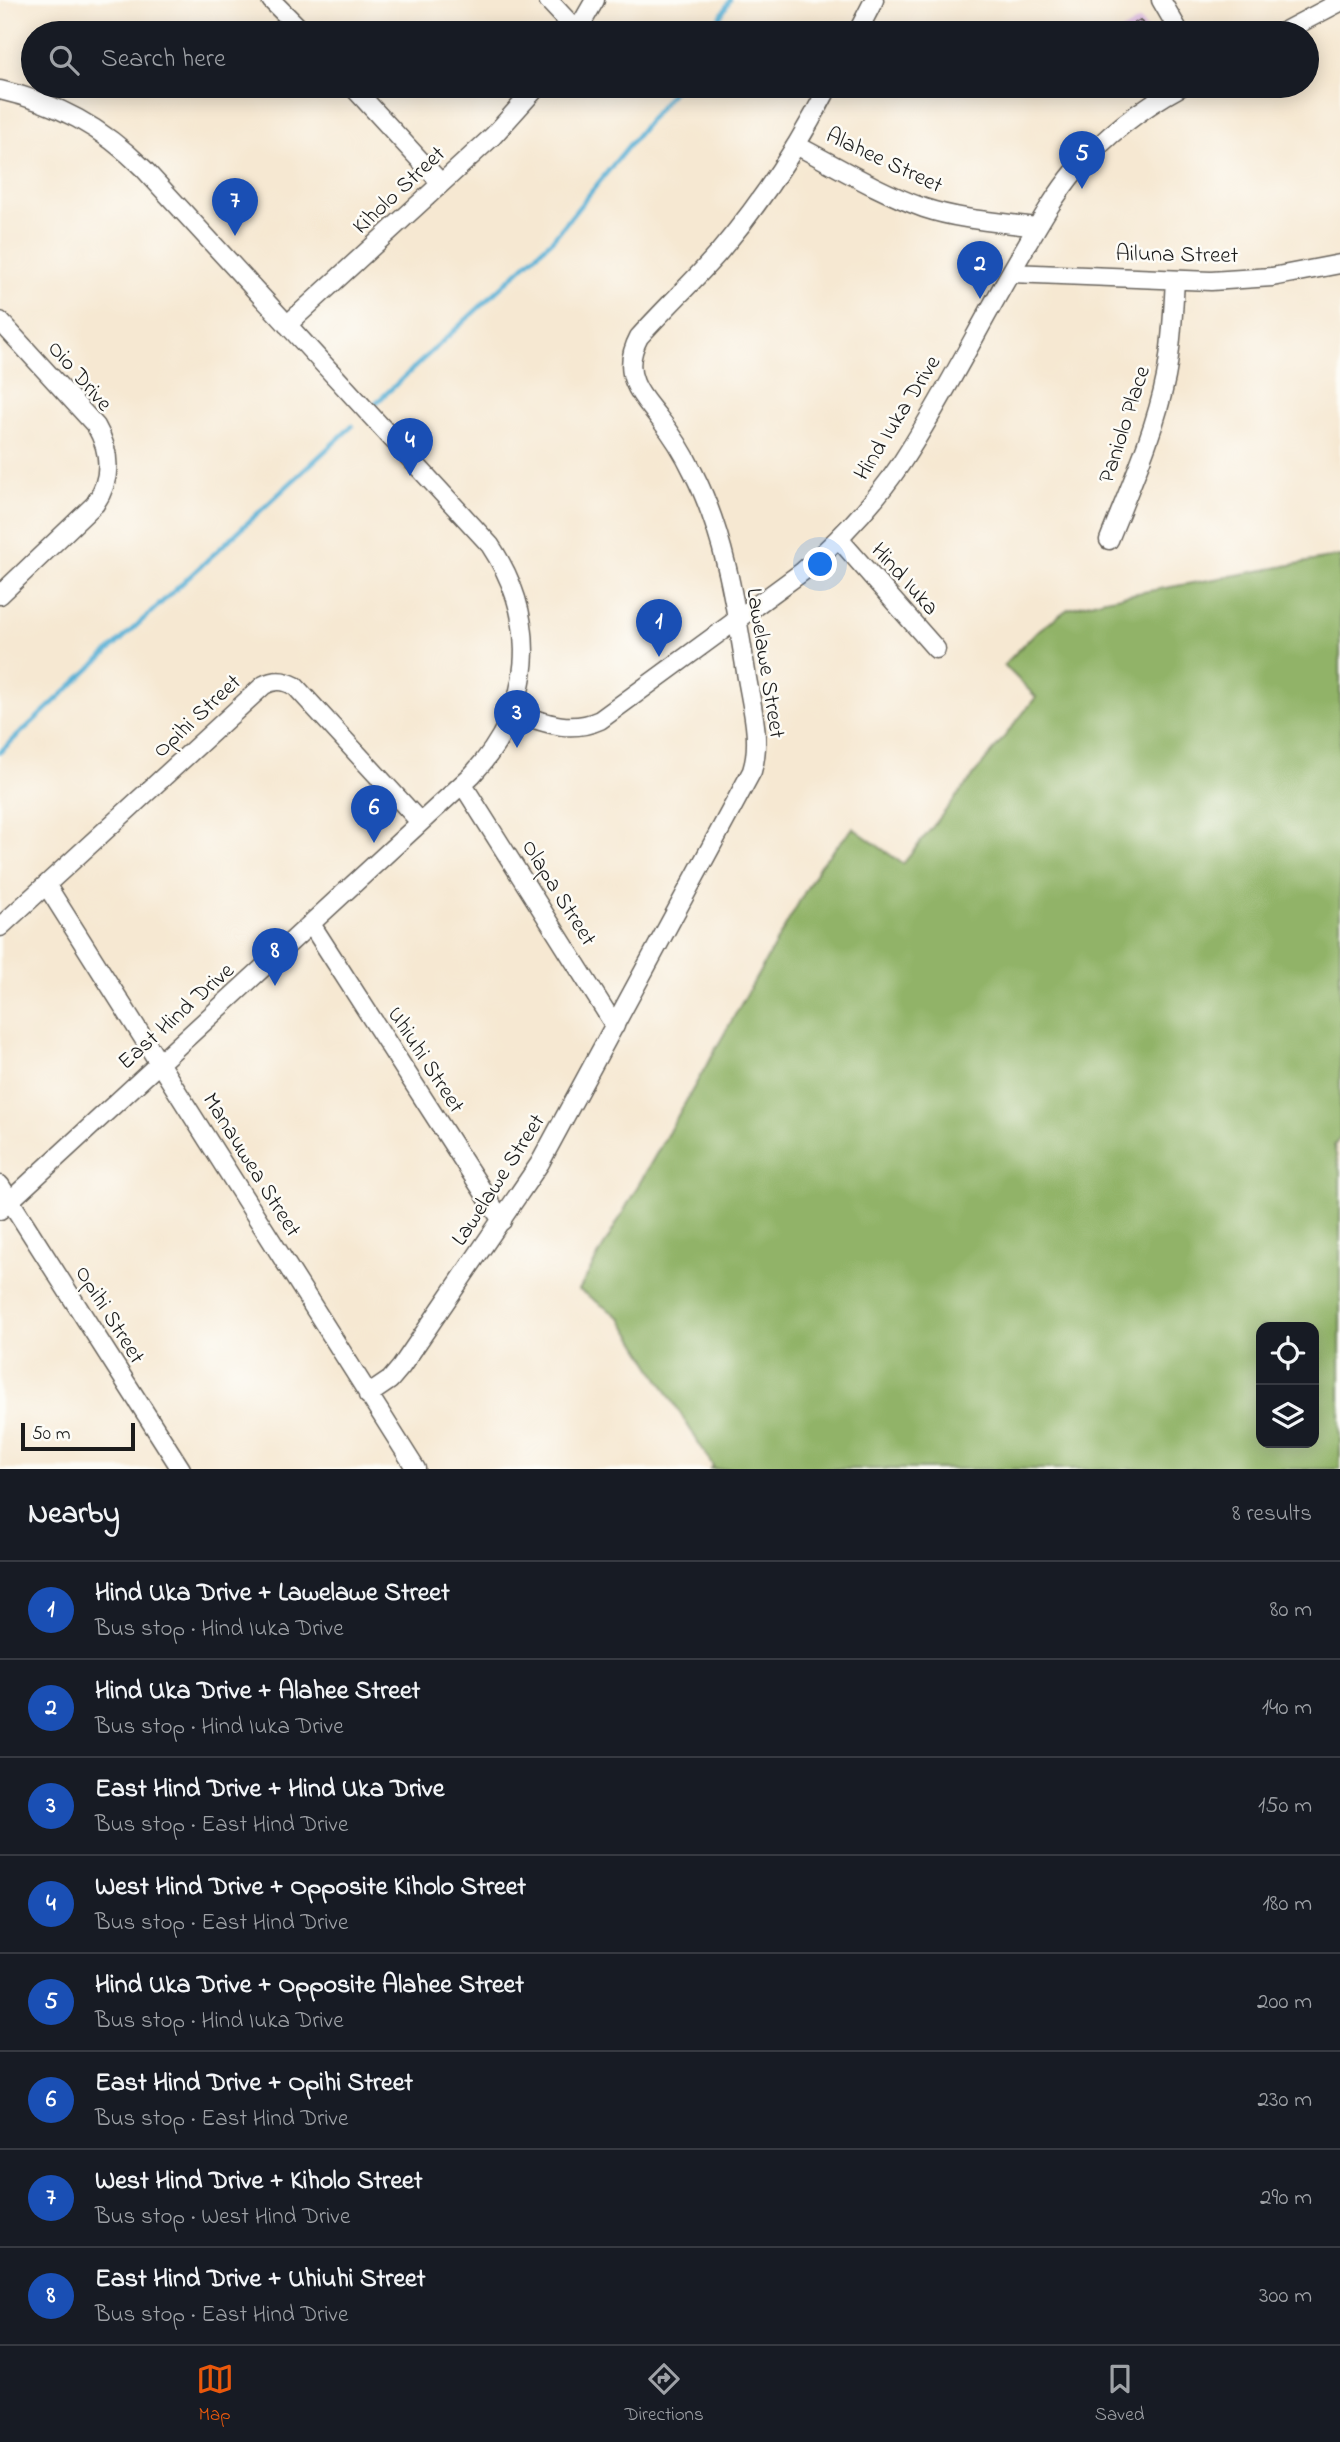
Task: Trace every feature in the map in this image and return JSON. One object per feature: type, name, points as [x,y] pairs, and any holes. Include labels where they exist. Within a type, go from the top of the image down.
[{"type":"street","points":[[271,0],[292,21]]},
{"type":"street","points":[[548,0],[566,21]]},
{"type":"street","points":[[583,21],[595,0]]},
{"type":"street","points":[[863,21],[874,0]]},
{"type":"street","points":[[1161,0],[1173,21]]},
{"type":"street","points":[[1304,21],[1340,2]]},
{"type":"street","name":"East Hind Drive","points":[[0,90],[21,95]]},
{"type":"street","name":"East Hind Drive","points":[[5,1205],[463,785],[496,746],[513,712],[523,675],[524,636],[516,598],[501,562],[477,530],[144,169],[115,142],[63,110],[30,98]]},
{"type":"street","points":[[363,98],[441,183]]},
{"type":"street","name":"Kiholo Street","points":[[287,325],[493,136],[527,98]]},
{"type":"street","name":"Lawelawe Street","points":[[368,1395],[390,1380],[401,1367],[502,1221],[554,1139],[755,762],[756,732],[738,620],[722,544],[705,496],[678,444],[638,389],[632,374],[632,356],[639,337],[741,225],[796,145],[823,98]]},
{"type":"street","name":"Hind Iuka Drive","points":[[513,712],[560,727],[590,725],[738,620],[802,572],[839,539],[869,507],[901,463],[1059,192],[1095,150],[1138,113],[1162,98]]},
{"type":"street","name":"Alahee Street","points":[[796,145],[855,177],[924,208],[947,214],[1037,227]]},
{"type":"street","name":"Ailuna Street","points":[[1011,272],[1175,280],[1259,278],[1340,264]]},
{"type":"street","name":"Paniolo Place","points":[[1109,540],[1155,418],[1165,379],[1173,326],[1175,280]]},
{"type":"street","name":"Oio Drive","points":[[0,321],[96,426],[105,445],[108,466],[105,486],[95,505],[0,595]]},
{"type":"street","name":"Hind Iuka","points":[[839,539],[936,649]]},
{"type":"street","name":"Opihi Street","points":[[0,927],[264,685],[275,681],[288,682],[295,686],[420,822]]},
{"type":"street","name":"Olapa Street","points":[[463,785],[615,1026]]},
{"type":"street","name":"Manauwea Street","points":[[47,886],[416,1469]]},
{"type":"street","name":"Uhiuhi Street","points":[[311,924],[502,1221]]},
{"type":"street","name":"Opihi Street","points":[[0,1185],[5,1205],[181,1469]]},
{"type":"green space","points":[[1340,556],[1340,1138],[1334,1146],[1340,1172],[1340,1469],[710,1469],[713,1466],[621,1318],[579,1290],[820,865],[853,828],[903,864],[1036,697],[1004,665],[1036,632],[1068,609],[1105,599]]},
{"type":"waterway","points":[[718,21],[730,0]]},
{"type":"waterway","points":[[376,403],[553,239],[667,98]]},
{"type":"waterway","points":[[0,752],[352,426]]},
{"type":"place","name":"Hind Uka Drive + Opposite Alahee Street","points":[[1082,189]]},
{"type":"place","name":"West Hind Drive + Kiholo Street","points":[[235,236]]},
{"type":"place","name":"Hind Uka Drive + Alahee Street","points":[[980,299]]},
{"type":"place","name":"West Hind Drive + Opposite Kiholo Street","points":[[410,476]]},
{"type":"place","name":"Hind Uka Drive + Lawelawe Street","points":[[659,657]]},
{"type":"place","name":"East Hind Drive + Hind Uka Drive","points":[[517,748]]},
{"type":"place","name":"East Hind Drive + Opihi Street","points":[[374,843]]},
{"type":"place","name":"East Hind Drive + Uhiuhi Street","points":[[275,986]]}]
